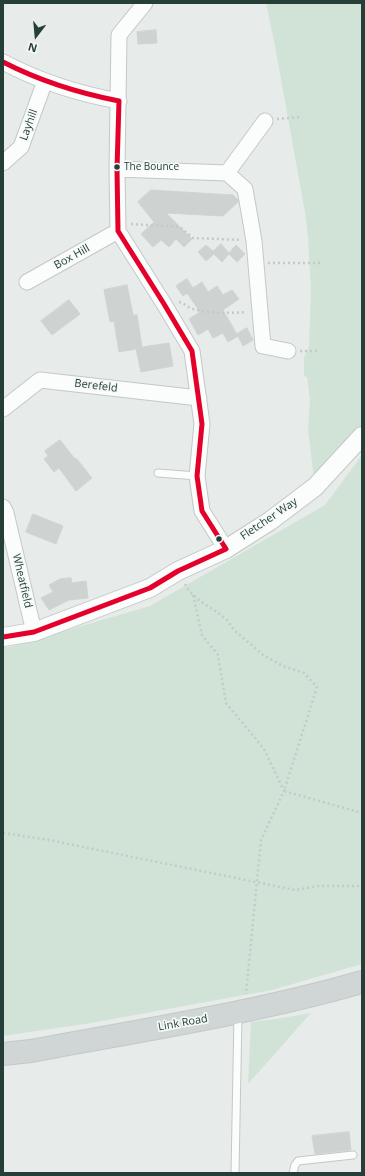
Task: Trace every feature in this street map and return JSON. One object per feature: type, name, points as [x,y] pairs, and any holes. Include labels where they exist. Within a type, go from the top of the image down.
[{"type":"main road","name":"Link Road","points":[[3,1054],[31,1051],[242,1012],[320,994],[362,982]]},
{"type":"street","points":[[145,3],[119,35],[117,227],[192,351],[202,424],[197,476],[202,511],[226,549]]},
{"type":"street","points":[[3,62],[45,81],[94,96],[118,101]]},
{"type":"street","name":"Layhill","points":[[3,163],[21,147],[45,81]]},
{"type":"street","points":[[227,173],[265,121]]},
{"type":"street","points":[[117,169],[227,173],[245,190],[254,241],[263,346],[288,351]]},
{"type":"street","name":"Box Hill","points":[[27,282],[117,227]]},
{"type":"street","name":"Berefeld","points":[[3,409],[40,380],[199,398]]},
{"type":"street","name":"Fletcher Way","points":[[3,636],[34,632],[150,588],[178,571],[226,549],[270,521],[315,487],[362,436]]},
{"type":"street","name":"Wheatfield","points":[[4,511],[34,632]]},
{"type":"lane","points":[[158,473],[197,476]]},
{"type":"lane","points":[[235,1173],[242,1012]]},
{"type":"lane","points":[[293,1173],[295,1165],[298,1161],[353,1155]]},
{"type":"path","points":[[265,121],[300,117]]},
{"type":"path","points":[[117,227],[180,227],[193,238],[254,241]]},
{"type":"path","points":[[256,263],[322,264]]},
{"type":"path","points":[[164,304],[172,300],[183,303],[191,309],[222,314],[260,311]]},
{"type":"path","points":[[288,351],[319,351]]},
{"type":"path","points":[[178,571],[189,591],[193,595],[227,620],[234,630],[263,655],[283,666],[304,673],[317,687],[284,791],[262,840],[242,1012]]},
{"type":"path","points":[[193,595],[202,635],[218,655],[226,703],[264,749],[284,791],[362,814]]},
{"type":"path","points":[[3,833],[49,840],[295,890],[318,886],[362,886]]},
{"type":"green space","points":[[266,3],[362,3],[362,436],[315,487],[308,429],[310,400],[307,377],[304,376],[304,358],[309,347],[311,291],[308,237],[305,212]]},
{"type":"green space","points":[[362,455],[362,964],[272,990],[91,1023],[3,1036],[3,647],[10,647],[150,606],[325,505]]},
{"type":"green space","points":[[311,1013],[248,1084],[251,1022]]},
{"type":"building","points":[[156,30],[157,43],[138,44],[137,32]]},
{"type":"building","points":[[151,190],[233,195],[238,202],[223,216],[166,213],[192,239],[184,247],[176,239],[169,247],[161,240],[153,247],[141,234],[154,222],[138,202]]},
{"type":"building","points":[[221,244],[229,253],[236,245],[245,254],[237,262],[229,254],[222,262],[214,254],[206,261],[198,252],[206,245],[213,251]]},
{"type":"building","points":[[187,279],[193,288],[202,282],[208,292],[217,286],[223,295],[232,290],[239,299],[223,310],[238,336],[228,342],[223,333],[213,338],[208,329],[198,335],[189,319],[200,312],[187,293],[183,296],[176,286]]},
{"type":"building","points":[[127,285],[133,315],[137,315],[142,347],[169,343],[173,366],[141,372],[136,349],[119,352],[114,321],[110,322],[104,290]]},
{"type":"building","points":[[69,300],[80,314],[52,335],[41,321]]},
{"type":"building","points":[[247,328],[253,340],[243,346],[237,334]]},
{"type":"building","points":[[60,440],[92,478],[76,491],[59,468],[54,472],[44,459],[48,456],[45,451]]},
{"type":"building","points":[[33,514],[63,526],[56,544],[26,532]]},
{"type":"building","points":[[71,578],[72,583],[86,581],[88,598],[69,600],[49,610],[41,598],[53,592],[49,585],[60,579]]},
{"type":"building","points":[[349,1132],[351,1150],[315,1154],[312,1136]]},
{"type":"transit line","points":[[3,62],[60,86],[119,101],[117,169],[118,231],[192,351],[202,424],[197,476],[202,511],[226,549],[178,571],[150,588],[34,632],[3,637]]},
{"type":"place","name":"The Bounce","points":[[117,167]]}]
